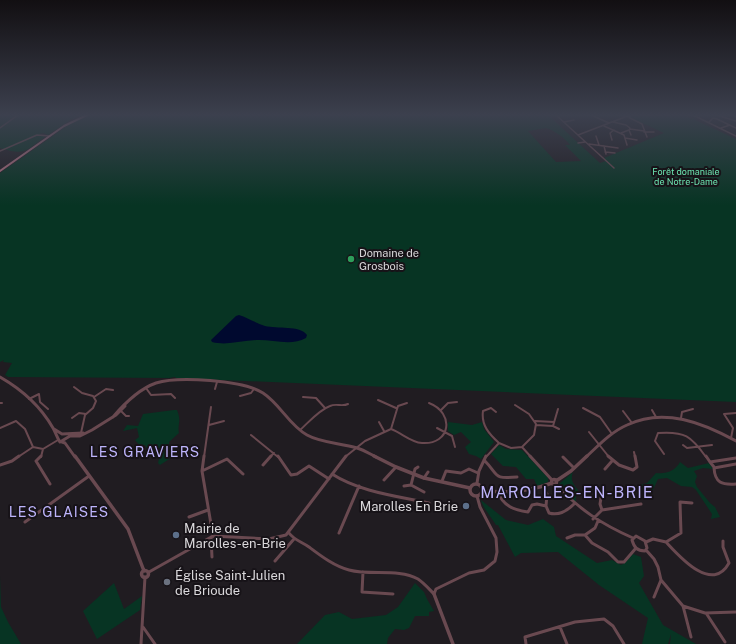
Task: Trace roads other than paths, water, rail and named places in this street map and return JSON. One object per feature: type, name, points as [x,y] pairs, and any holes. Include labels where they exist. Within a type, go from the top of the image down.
[{"type":"main road","points":[[0,170],[36,145]]},
{"type":"street","points":[[0,151],[14,145]]},
{"type":"street","points":[[589,145],[614,168]]},
{"type":"street","points":[[599,145],[618,148]]},
{"type":"street","points":[[604,146],[606,153],[615,153]]},
{"type":"street","points":[[0,377],[29,399],[63,439],[128,529],[146,572]]},
{"type":"street","points":[[0,465],[12,461],[33,447],[43,449],[63,439],[88,432],[113,416],[146,388],[164,381],[217,382],[240,384],[254,388],[267,395],[278,404],[299,430],[309,436],[356,448],[396,467],[424,478],[470,488]]},
{"type":"street","points":[[215,389],[217,382]]},
{"type":"street","points":[[74,387],[82,393],[94,397]]},
{"type":"street","points":[[146,388],[151,395],[171,394],[175,398]]},
{"type":"street","points":[[240,396],[251,393],[254,388]]},
{"type":"street","points":[[94,397],[106,389],[113,390]]},
{"type":"street","points":[[29,399],[39,394],[40,402],[48,409]]},
{"type":"street","points":[[304,397],[314,396],[321,401],[324,408]]},
{"type":"street","points":[[80,435],[86,414],[95,404],[96,401],[94,397]]},
{"type":"street","points":[[378,400],[396,408]]},
{"type":"street","points":[[441,410],[448,403],[457,402]]},
{"type":"street","points":[[391,429],[396,408],[407,403]]},
{"type":"street","points":[[141,644],[145,577],[142,576],[146,572],[212,537],[269,539],[286,535],[344,458],[373,436],[391,429],[397,431],[408,440],[430,444],[443,436],[445,432],[446,420],[441,410],[429,403]]},
{"type":"street","points":[[299,430],[324,408],[330,405],[343,406],[348,404]]},
{"type":"street","points":[[496,412],[491,408],[483,411],[482,416],[484,427],[499,444],[511,448],[522,447],[531,441],[536,426],[535,421],[529,413],[515,405]]},
{"type":"street","points":[[211,408],[202,471],[212,537],[212,557]]},
{"type":"street","points":[[583,408],[595,412],[600,416],[612,434]]},
{"type":"street","points":[[553,426],[558,409]]},
{"type":"street","points":[[681,418],[682,412],[693,409]]},
{"type":"street","points":[[120,410],[126,416],[129,416]]},
{"type":"street","points":[[652,410],[656,417]]},
{"type":"street","points":[[623,411],[632,423]]},
{"type":"street","points":[[731,438],[733,428],[724,414],[726,412],[736,413]]},
{"type":"street","points":[[72,418],[79,413],[86,414]]},
{"type":"street","points":[[482,491],[520,492],[543,487],[554,482],[574,468],[612,434],[632,423],[656,417],[681,418],[704,425],[736,441]]},
{"type":"street","points":[[0,428],[16,421],[27,430],[33,447]]},
{"type":"street","points":[[209,425],[224,421]]},
{"type":"street","points":[[535,421],[554,422]]},
{"type":"street","points":[[379,422],[384,431]]},
{"type":"street","points":[[536,426],[553,426],[559,429]]},
{"type":"street","points":[[437,428],[452,436],[455,447]]},
{"type":"street","points":[[53,429],[62,434],[63,439]]},
{"type":"street","points":[[589,432],[599,446],[613,461],[627,469],[633,470],[637,467],[634,452]]},
{"type":"street","points":[[664,454],[655,441],[658,433],[686,433],[699,447],[714,468],[714,476],[717,481],[722,484],[736,484]]},
{"type":"street","points":[[62,434],[63,439]]},
{"type":"street","points":[[251,435],[274,453],[291,475],[297,474],[309,466],[329,479]]},
{"type":"street","points":[[477,483],[478,473],[484,460],[499,444]]},
{"type":"street","points":[[683,445],[687,448],[712,445]]},
{"type":"street","points":[[522,447],[574,504],[594,519],[633,538],[639,537],[646,542]]},
{"type":"street","points":[[43,449],[41,457],[36,461],[50,484]]},
{"type":"street","points":[[263,466],[274,453]]},
{"type":"street","points":[[563,456],[574,468]]},
{"type":"street","points":[[710,462],[736,458]]},
{"type":"street","points":[[202,471],[227,459],[243,474]]},
{"type":"street","points":[[484,460],[497,476],[501,478],[517,477]]},
{"type":"street","points":[[605,469],[610,466],[613,461]]},
{"type":"street","points":[[714,468],[736,464]]},
{"type":"street","points":[[384,480],[396,467]]},
{"type":"street","points":[[411,485],[413,474],[418,467]]},
{"type":"street","points":[[441,482],[446,471],[461,473],[469,469],[478,473]]},
{"type":"street","points":[[424,478],[428,472]]},
{"type":"street","points":[[332,474],[338,479],[359,486],[429,503]]},
{"type":"street","points":[[25,522],[90,476]]},
{"type":"street","points":[[470,488],[472,484],[477,483]]},
{"type":"street","points":[[477,483],[481,486],[482,491]]},
{"type":"street","points":[[404,486],[411,485],[424,492]]},
{"type":"street","points":[[339,533],[359,486]]},
{"type":"street","points":[[543,487],[546,494],[546,506],[549,513],[555,515],[569,510],[574,504]]},
{"type":"street","points":[[434,594],[436,589],[447,583],[472,572],[488,568],[495,559],[497,551],[496,538],[481,512],[477,496],[473,494],[470,488]]},
{"type":"street","points":[[477,496],[481,494],[482,491]]},
{"type":"street","points":[[498,492],[503,503],[518,511],[528,512],[532,505],[537,504],[546,506]]},
{"type":"street","points":[[601,498],[600,504],[602,510]]},
{"type":"street","points":[[666,542],[676,537],[680,533],[680,502],[692,502]]},
{"type":"street","points":[[594,519],[602,510],[641,504]]},
{"type":"street","points":[[189,518],[208,510]]},
{"type":"street","points":[[567,538],[575,535],[585,536],[595,528],[598,521]]},
{"type":"street","points":[[289,533],[295,539],[332,563],[350,570],[410,576],[422,582],[434,594],[453,644]]},
{"type":"street","points":[[585,536],[590,542],[606,550],[616,561],[620,563],[624,562],[636,548]]},
{"type":"street","points":[[633,538],[633,543],[636,548],[643,552],[646,550]]},
{"type":"street","points":[[275,561],[295,539]]},
{"type":"street","points":[[646,542],[653,539],[666,542],[692,568],[702,574],[710,575],[723,571],[729,563],[728,555],[722,545],[723,541]]},
{"type":"street","points":[[646,542],[646,550],[654,559],[658,567],[661,580],[683,606],[691,637]]},
{"type":"street","points":[[363,572],[362,592],[393,594]]},
{"type":"street","points":[[654,597],[661,580]]},
{"type":"street","points":[[683,606],[706,613],[736,612]]},
{"type":"street","points":[[706,613],[725,642]]},
{"type":"street","points":[[526,644],[525,637],[575,622],[604,619],[613,626],[624,644]]},
{"type":"street","points":[[143,626],[155,644]]},
{"type":"street","points":[[560,627],[566,644]]},
{"type":"water","points":[[239,315],[265,326],[299,330],[307,335],[306,338],[295,342],[253,340],[230,343],[212,342],[211,340],[236,316]]},
{"type":"place","name":"Domaine de Grosbois","points":[[351,259]]},
{"type":"place","name":"Marolles En Brie","points":[[466,506]]},
{"type":"place","name":"Mairie de Marolles-en-Brie","points":[[176,535]]},
{"type":"place","name":"Église Saint-Julien de Brioude","points":[[167,582]]},
{"type":"district","name":"LES GRAVIERS","points":[[145,452]]},
{"type":"district","name":"MAROLLES-EN-BRIE","points":[[567,492]]},
{"type":"district","name":"LES GLAISES","points":[[59,512]]},
{"type":"park label","name":"Forêt domaniale de Notre-Dame","points":[[686,178]]}]
